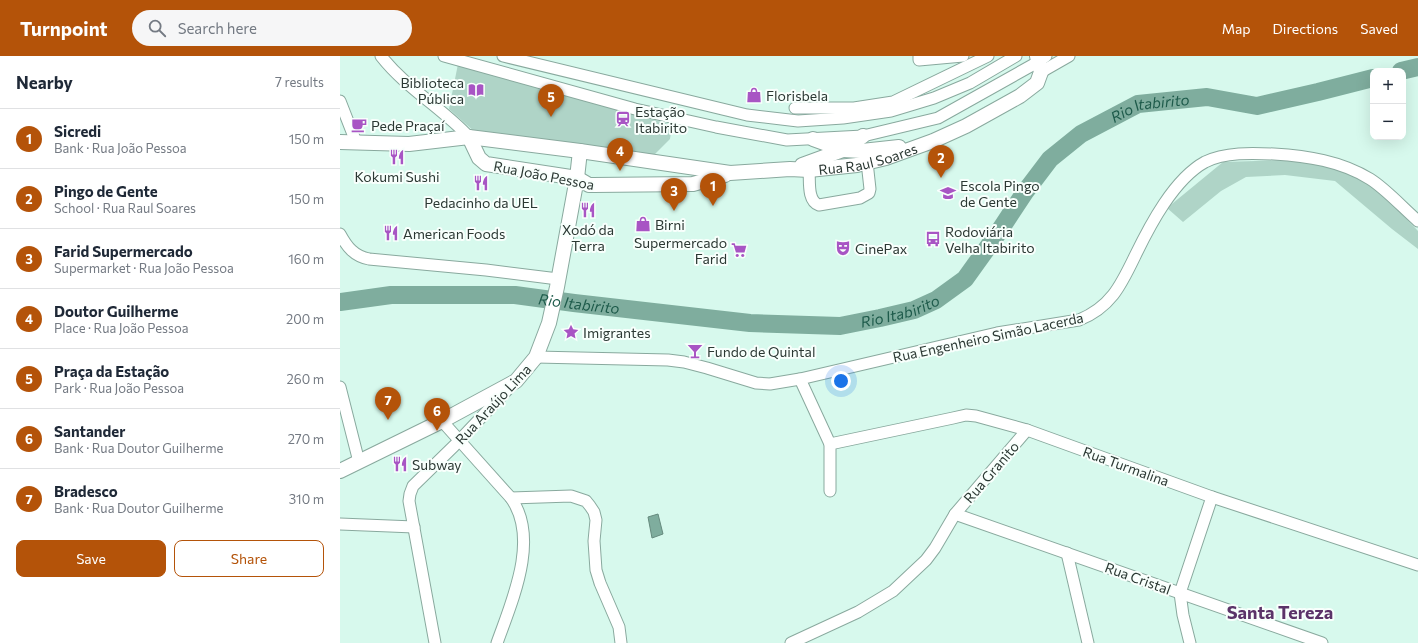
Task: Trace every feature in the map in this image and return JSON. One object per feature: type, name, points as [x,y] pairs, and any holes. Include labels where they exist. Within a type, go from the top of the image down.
[{"type":"main road","name":"Rua Raul Soares","points":[[730,174],[790,169],[810,170],[886,158],[966,126],[1020,96],[1040,66]]},
{"type":"main road","points":[[790,169],[843,150],[863,136]]},
{"type":"main road","name":"Rua João Pessoa","points":[[469,137],[479,158],[486,164],[577,178],[593,186],[693,184],[730,174]]},
{"type":"main road","name":"Rua João Pessoa","points":[[340,142],[409,144],[469,137],[580,151],[730,174]]},
{"type":"main road","points":[[813,139],[843,150],[862,151],[921,145]]},
{"type":"main road","name":"Rua Araújo Lima","points":[[516,381],[536,358],[549,323],[577,178],[580,151]]},
{"type":"main road","points":[[340,471],[516,381]]},
{"type":"street","points":[[381,56],[397,74],[446,115],[469,137]]},
{"type":"street","points":[[444,56],[634,109],[716,127],[787,140],[863,136],[938,118],[1040,66],[1069,56]]},
{"type":"street","points":[[503,56],[747,115],[798,121],[843,118],[891,111],[934,98],[970,83],[1016,56]]},
{"type":"street","points":[[920,56],[919,60],[963,56]]},
{"type":"street","points":[[795,108],[854,108],[893,102],[988,56]]},
{"type":"street","points":[[340,102],[356,142]]},
{"type":"street","name":"Rua Engenheiro Simão Lacerda","points":[[536,358],[668,360],[684,362],[707,368],[756,383],[770,384],[800,379],[997,333],[1079,320],[1107,303],[1123,280],[1167,198],[1192,172],[1205,162],[1220,157],[1259,153],[1294,155],[1345,166],[1371,180],[1418,221]]},
{"type":"street","points":[[810,170],[812,199],[819,205],[865,197],[869,193],[870,189],[867,162]]},
{"type":"street","points":[[340,234],[352,252],[362,258],[486,270],[557,283]]},
{"type":"street","points":[[800,379],[830,444],[830,491]]},
{"type":"street","name":"Rua Araújo Lima","points":[[435,643],[414,527],[410,494],[413,486],[460,440],[516,381]]},
{"type":"street","points":[[340,387],[359,462]]},
{"type":"street","name":"Rua Turmalina","points":[[830,444],[966,415],[976,416],[1027,430],[1212,497],[1418,565]]},
{"type":"street","points":[[442,420],[510,498],[516,506],[523,528],[524,554],[508,612],[497,643]]},
{"type":"street","name":"Rua Granito","points":[[791,643],[858,612],[893,591],[926,560],[935,548],[955,514],[1027,430]]},
{"type":"street","points":[[510,498],[571,496],[586,501],[590,506],[594,512],[596,520],[594,541],[596,570],[602,588],[620,627],[621,643]]},
{"type":"street","points":[[1190,643],[1183,615],[1180,593],[1212,497]]},
{"type":"street","name":"Rua Cristal","points":[[955,514],[1180,593],[1306,641],[1322,643]]},
{"type":"street","points":[[340,524],[414,527]]},
{"type":"street","points":[[1067,553],[1088,643]]},
{"type":"shaded area","points":[[458,64],[672,125],[670,139],[654,155],[476,133],[449,109]]},
{"type":"shaded area","points":[[1290,160],[1320,163],[1349,170],[1379,190],[1418,231],[1418,249],[1335,181],[1285,175],[1246,177],[1221,191],[1183,222],[1167,208],[1223,162]]},
{"type":"shaded area","points":[[658,514],[663,534],[652,538],[648,517]]},
{"type":"waterway","name":"Rio Itabirito","points":[[1406,70],[1418,67]]},
{"type":"waterway","name":"Rio Itabirito","points":[[340,302],[391,295],[515,295],[750,323],[840,326],[880,318],[914,310],[936,300],[965,279],[1025,192],[1050,159],[1081,134],[1138,104],[1207,97],[1257,106],[1370,79]]},
{"type":"place","name":"Biblioteca Pública","points":[[476,90]]},
{"type":"place","name":"Florisbela","points":[[754,95]]},
{"type":"place","name":"Praça da Estação","points":[[551,117]]},
{"type":"place","name":"Estação Itabirito","points":[[623,119]]},
{"type":"place","name":"Pede Praçaí","points":[[359,125]]},
{"type":"place","name":"Kokumi Sushi","points":[[397,157]]},
{"type":"place","name":"Doutor Guilherme","points":[[620,171]]},
{"type":"place","name":"Pingo de Gente","points":[[941,178]]},
{"type":"place","name":"Pedacinho da UEL","points":[[481,183]]},
{"type":"place","name":"Escola Pingo de Gente","points":[[948,193]]},
{"type":"place","name":"Sicredi","points":[[713,206]]},
{"type":"place","name":"Xodó da Terra","points":[[588,210]]},
{"type":"place","name":"Farid Supermercado","points":[[674,211]]},
{"type":"place","name":"Birni","points":[[643,224]]},
{"type":"place","name":"American Foods","points":[[391,233]]},
{"type":"place","name":"Rodoviária Velha Itabirito","points":[[933,239]]},
{"type":"place","name":"CinePax","points":[[843,248]]},
{"type":"place","name":"Supermercado Farid","points":[[739,250]]},
{"type":"place","name":"Imigrantes","points":[[571,332]]},
{"type":"place","name":"Fundo de Quintal","points":[[695,351]]},
{"type":"place","name":"Bradesco","points":[[388,420]]},
{"type":"place","name":"Santander","points":[[437,431]]},
{"type":"place","name":"Subway","points":[[400,464]]},
{"type":"district","name":"Santa Tereza","points":[[1280,612]]}]
